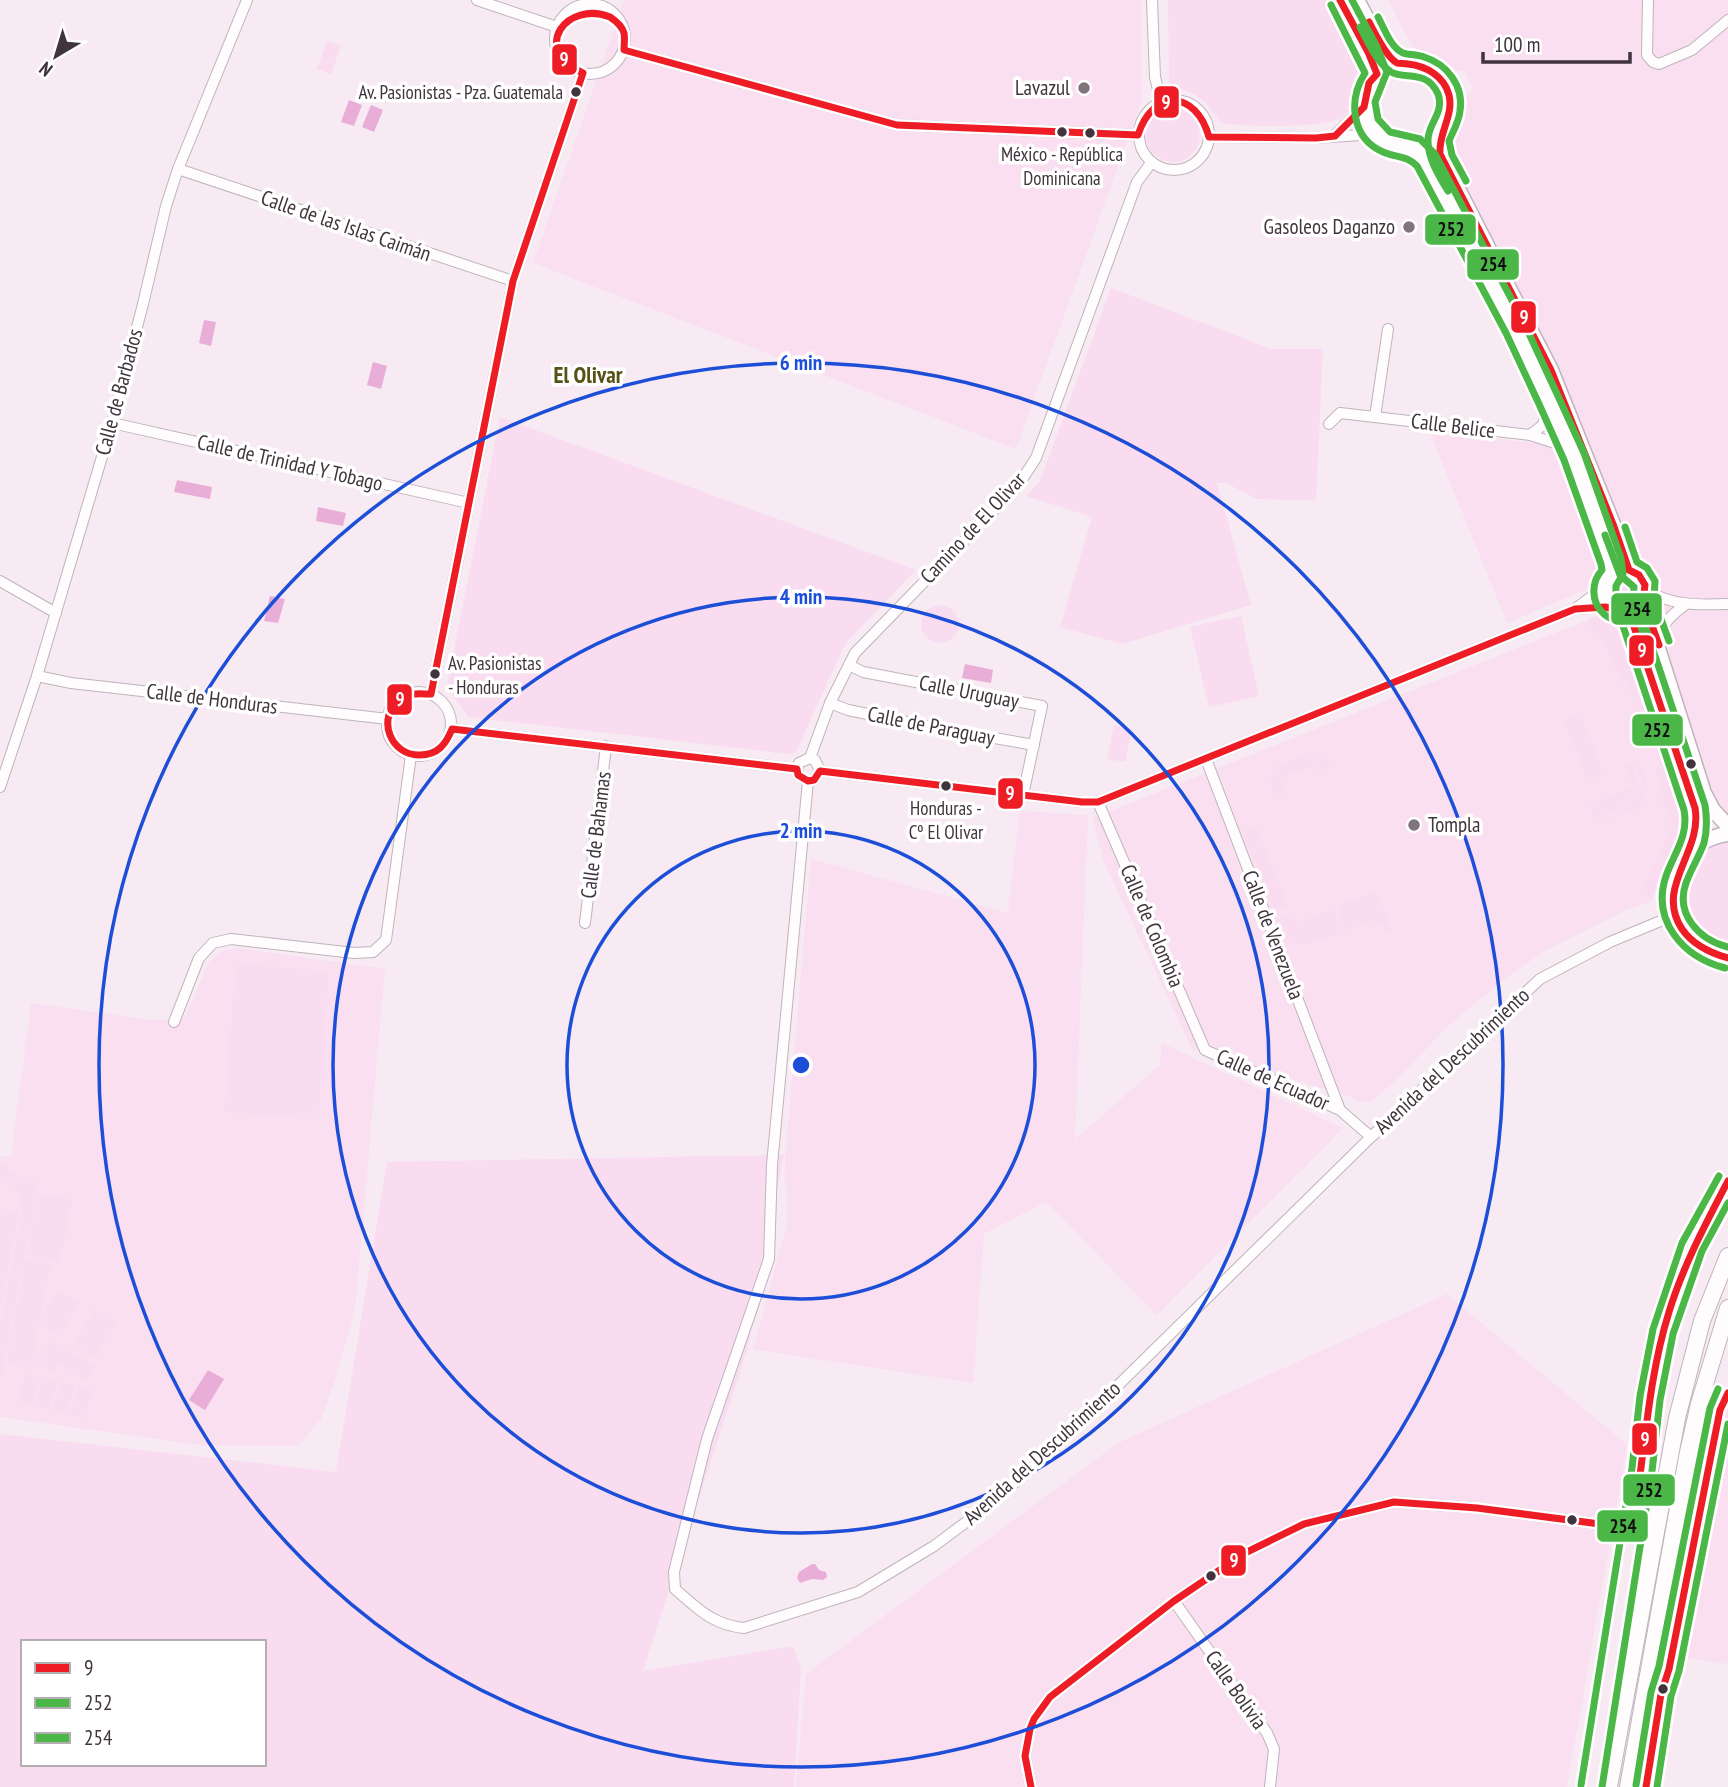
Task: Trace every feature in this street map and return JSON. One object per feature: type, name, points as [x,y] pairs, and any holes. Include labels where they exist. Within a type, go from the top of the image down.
[{"type":"highway","points":[[1609,1787],[1677,1418],[1702,1321],[1728,1256]]},
{"type":"highway","points":[[1628,1787],[1688,1452],[1699,1404],[1728,1308]]},
{"type":"highway","points":[[1661,1694],[1687,1501],[1688,1452]]},
{"type":"main road","points":[[1340,0],[1377,74]]},
{"type":"main road","points":[[1357,0],[1381,45],[1397,63]]},
{"type":"main road","points":[[1412,62],[1427,67],[1439,77],[1447,91],[1450,106],[1447,121],[1438,135],[1414,148],[1392,146],[1375,134],[1365,117],[1365,95],[1377,74],[1397,63],[1412,62]]},
{"type":"main road","points":[[1438,135],[1440,154],[1551,370],[1629,570],[1639,575],[1704,793],[1713,810],[1728,826]]},
{"type":"main road","points":[[1414,148],[1426,160],[1515,328],[1574,456],[1611,561],[1605,599],[1632,621],[1666,717],[1696,816],[1695,835],[1690,852]]},
{"type":"main road","points":[[1609,577],[1629,570]]},
{"type":"main road","points":[[1621,611],[1636,609],[1644,595]]},
{"type":"main road","points":[[1728,834],[1703,842],[1690,852],[1674,881],[1672,898],[1675,915],[1684,932],[1697,945],[1713,955],[1728,958]]},
{"type":"street","name":"Calle de Barbados","points":[[0,787],[37,676],[112,423],[166,206],[178,169],[247,0]]},
{"type":"street","points":[[477,0],[557,27]]},
{"type":"street","points":[[1152,0],[1155,77],[1161,102]]},
{"type":"street","points":[[1648,0],[1647,55],[1659,64],[1692,50],[1728,20]]},
{"type":"street","points":[[607,3],[621,20],[625,30],[624,50],[612,66],[603,72],[583,73],[572,69],[563,61],[557,50],[557,27],[572,9],[583,4],[607,3]]},
{"type":"street","points":[[624,50],[897,125],[1138,135]]},
{"type":"street","points":[[430,694],[513,281],[583,73]]},
{"type":"street","points":[[1184,101],[1203,114],[1208,125],[1209,137],[1202,158],[1185,169],[1162,169],[1151,163],[1143,153],[1138,135],[1144,115],[1161,102],[1184,101]]},
{"type":"street","points":[[1335,136],[1364,107]]},
{"type":"street","points":[[1209,137],[1316,138],[1375,134]]},
{"type":"street","name":"Camino de El Olivar","points":[[810,758],[830,703],[849,665],[865,643],[1019,484],[1036,458],[1137,182],[1151,163]]},
{"type":"street","name":"Calle de las Islas Caimán","points":[[178,169],[513,281]]},
{"type":"street","points":[[1375,417],[1388,329]]},
{"type":"street","points":[[1530,435],[1543,425],[1549,400]]},
{"type":"street","name":"Calle Belice","points":[[1329,424],[1340,413],[1530,435],[1558,444],[1574,456]]},
{"type":"street","name":"Calle de Trinidad Y Tobago","points":[[112,423],[469,503]]},
{"type":"street","points":[[1575,610],[1595,594],[1609,577]]},
{"type":"street","points":[[0,581],[56,613]]},
{"type":"street","points":[[1644,595],[1685,605],[1728,604]]},
{"type":"street","points":[[1658,642],[1664,623],[1685,605]]},
{"type":"street","points":[[820,771],[1098,802],[1575,610],[1605,607],[1621,611]]},
{"type":"street","name":"Calle Uruguay","points":[[849,665],[863,672],[1042,706],[1023,795]]},
{"type":"street","name":"Calle de Honduras","points":[[37,676],[71,683],[388,719]]},
{"type":"street","points":[[412,693],[430,694],[440,699],[447,708],[452,729],[442,748],[433,754],[411,755],[395,746],[390,738],[390,710],[403,696],[412,693]]},
{"type":"street","name":"Calle de Paraguay","points":[[830,703],[848,710],[1034,745]]},
{"type":"street","points":[[452,729],[797,769]]},
{"type":"street","name":"Calle de Bahamas","points":[[586,923],[606,746]]},
{"type":"street","points":[[174,1022],[199,958],[213,943],[231,939],[354,953],[373,952],[386,940],[411,755]]},
{"type":"street","points":[[810,758],[815,760],[820,771],[818,776],[808,781],[798,775],[797,769],[799,763],[810,758]]},
{"type":"street","name":"Calle de Venezuela","points":[[1206,759],[1340,1110]]},
{"type":"street","name":"Avenida del Descubrimiento","points":[[808,781],[772,1165],[769,1259],[707,1439],[674,1572],[675,1589],[701,1612],[726,1626],[744,1628],[858,1592],[934,1546],[985,1508],[1045,1457],[1371,1137],[1540,979],[1610,942],[1675,915]]},
{"type":"street","name":"Calle de Colombia","points":[[1098,802],[1205,1049]]},
{"type":"street","name":"Calle de Ecuador","points":[[1205,1049],[1340,1110],[1371,1137]]},
{"type":"street","points":[[1031,1787],[1026,1756],[1028,1736],[1034,1719],[1051,1696],[1174,1601],[1245,1553],[1304,1524],[1394,1502],[1477,1508],[1615,1526],[1634,1518]]},
{"type":"street","name":"Calle Bolivia","points":[[1174,1601],[1267,1733],[1274,1749],[1270,1787]]},
{"type":"shaded area","points":[[624,0],[1141,0],[1142,100],[1016,449],[533,263]]},
{"type":"shaded area","points":[[1168,0],[1329,0],[1361,63],[1349,111],[1334,121],[1302,125],[1220,122],[1201,99],[1189,92],[1173,88],[1169,83]]},
{"type":"shaded area","points":[[1388,0],[1728,0],[1728,826],[1713,810],[1645,584],[1634,572],[1438,135],[1473,90],[1465,71],[1455,71],[1411,45]]},
{"type":"shaded area","points":[[327,41],[341,46],[331,74],[317,69]]},
{"type":"shaded area","points":[[349,100],[362,105],[354,126],[341,122]]},
{"type":"shaded area","points":[[371,105],[383,110],[374,132],[362,127]]},
{"type":"shaded area","points":[[1173,108],[1192,116],[1200,135],[1192,154],[1173,162],[1154,154],[1146,135],[1154,116]]},
{"type":"shaded area","points":[[1111,288],[1272,349],[1323,349],[1316,500],[1257,499],[1226,483],[1217,483],[1251,605],[1122,644],[1060,627],[1092,517],[1026,496],[1040,481]]},
{"type":"shaded area","points":[[204,320],[216,322],[211,346],[199,343]]},
{"type":"shaded area","points":[[373,362],[387,366],[381,389],[367,385]]},
{"type":"shaded area","points":[[500,417],[916,570],[845,644],[796,752],[789,754],[467,715],[447,685]]},
{"type":"shaded area","points":[[1429,430],[1549,445],[1563,455],[1598,561],[1596,578],[1591,587],[1507,623]]},
{"type":"shaded area","points":[[177,480],[212,487],[210,499],[174,492]]},
{"type":"shaded area","points":[[318,507],[346,513],[343,526],[316,521]]},
{"type":"shaded area","points":[[1624,578],[1633,581],[1636,590],[1633,599],[1624,602],[1615,599],[1612,590],[1615,581]]},
{"type":"shaded area","points":[[270,596],[285,599],[278,623],[264,621]]},
{"type":"shaded area","points":[[940,605],[954,610],[959,624],[954,638],[940,643],[926,638],[921,624],[926,610]]},
{"type":"shaded area","points":[[1241,616],[1259,696],[1209,707],[1190,627]]},
{"type":"shaded area","points":[[1598,616],[1608,617],[1617,623],[1630,650],[1688,829],[1661,867],[1652,901],[1627,910],[1545,951],[1507,977],[1449,1025],[1393,1083],[1370,1102],[1358,1102],[1351,1097],[1192,1049],[1103,860],[1093,818]]},
{"type":"shaded area","points":[[1598,616],[1615,623],[1630,650],[1688,829],[1665,863],[1652,901],[1644,888],[1673,825],[1664,806],[1664,795],[1655,768],[1661,766],[1626,681],[1621,683],[1603,644],[1583,628],[1582,625],[1589,622],[1588,618]]},
{"type":"shaded area","points":[[965,664],[993,670],[991,683],[962,678]]},
{"type":"shaded area","points":[[1580,714],[1600,763],[1598,769],[1605,774],[1588,780],[1563,720]]},
{"type":"shaded area","points":[[1114,725],[1132,729],[1125,762],[1107,759]]},
{"type":"shaded area","points":[[1314,751],[1331,766],[1317,772],[1314,765],[1279,779],[1285,795],[1276,799],[1270,783],[1274,768]]},
{"type":"shaded area","points":[[1630,763],[1639,784],[1618,810],[1595,819],[1589,805],[1633,786],[1625,765]]},
{"type":"shaded area","points":[[1637,764],[1647,786],[1642,804],[1625,815],[1602,820],[1621,813],[1642,784],[1635,765]]},
{"type":"shaded area","points":[[1020,811],[1088,815],[1075,1139],[1160,1065],[1162,1043],[1343,1128],[1157,1315],[1046,1202],[984,1234],[973,1383],[753,1349],[787,1224],[785,1158],[811,859],[1008,913]]},
{"type":"shaded area","points":[[1256,826],[1288,906],[1280,909],[1273,907],[1243,834]]},
{"type":"shaded area","points":[[1728,841],[1728,951],[1705,943],[1695,935],[1685,918],[1680,896],[1681,884],[1689,864],[1705,850]]},
{"type":"shaded area","points":[[1376,891],[1392,931],[1387,933],[1372,920],[1342,932],[1337,906]]},
{"type":"shaded area","points":[[1334,908],[1339,933],[1310,944],[1295,944],[1283,934],[1282,917],[1291,914],[1296,923]]},
{"type":"shaded area","points":[[236,948],[385,969],[355,1310],[321,1419],[298,1446],[200,1445],[0,1417],[0,1156],[11,1157],[31,1003],[150,1020],[184,1019],[209,962],[222,951]]},
{"type":"shaded area","points":[[236,964],[329,971],[318,1120],[224,1112]]},
{"type":"shaded area","points":[[784,1155],[748,1347],[643,1671],[793,1646],[801,1669],[794,1787],[0,1787],[0,1434],[336,1472],[387,1162]]},
{"type":"shaded area","points":[[0,1163],[16,1173],[27,1185],[28,1181],[39,1183],[0,1383],[0,1327],[22,1211],[16,1190],[10,1181],[0,1175]]},
{"type":"shaded area","points":[[38,1194],[72,1200],[60,1262],[27,1255]]},
{"type":"shaded area","points":[[0,1209],[19,1212],[0,1312]]},
{"type":"shaded area","points":[[26,1260],[51,1265],[39,1323],[59,1291],[79,1302],[60,1336],[39,1324],[30,1369],[6,1364]]},
{"type":"shaded area","points":[[1447,1294],[1627,1445],[1567,1787],[796,1787],[806,1674],[1118,1443]]},
{"type":"shaded area","points":[[94,1310],[116,1323],[95,1358],[73,1344]]},
{"type":"shaded area","points":[[52,1340],[96,1367],[87,1381],[58,1364],[52,1372],[37,1363]]},
{"type":"shaded area","points":[[208,1370],[224,1379],[205,1410],[189,1400]]},
{"type":"shaded area","points":[[26,1373],[40,1377],[33,1405],[19,1401]]},
{"type":"shaded area","points":[[43,1377],[57,1381],[50,1409],[36,1406]]},
{"type":"shaded area","points":[[61,1382],[75,1385],[68,1413],[53,1410]]},
{"type":"shaded area","points":[[78,1386],[92,1389],[85,1418],[71,1414]]},
{"type":"shaded area","points":[[1728,1407],[1728,1664],[1676,1656]]},
{"type":"shaded area","points":[[812,1564],[826,1572],[827,1577],[800,1583],[797,1578],[799,1572]]},
{"type":"transit line","name":"9","points":[[1340,0],[1377,74],[1369,83],[1364,107],[1335,136],[1316,138],[1209,137],[1195,110],[1185,103],[1174,101],[1154,109],[1138,135],[897,125],[624,50],[623,30],[610,17],[595,13],[580,15],[569,21],[560,29],[557,40],[559,51],[567,63],[583,73],[513,281],[431,694],[410,695],[399,700],[388,717],[390,735],[401,750],[420,755],[440,748],[452,729],[797,769],[798,775],[808,781],[814,780],[820,771],[1098,802],[1575,609],[1605,607],[1626,612],[1632,621],[1695,808],[1696,824],[1673,899],[1675,914],[1691,940],[1708,951],[1728,958]]},
{"type":"transit line","name":"254","points":[[1352,0],[1387,72],[1375,102],[1378,119],[1390,132],[1420,139],[1435,154],[1524,323],[1584,453],[1621,558],[1623,574],[1616,586],[1616,596],[1633,604],[1642,617],[1705,805],[1705,838],[1686,883],[1684,905],[1687,915],[1699,932],[1717,944],[1728,947]]},
{"type":"transit line","name":"252","points":[[1331,5],[1365,73],[1356,95],[1355,106],[1359,128],[1364,138],[1383,152],[1409,160],[1417,166],[1506,333],[1564,460],[1601,564],[1602,570],[1594,586],[1596,603],[1605,615],[1623,626],[1684,810],[1683,836],[1666,876],[1663,892],[1663,908],[1667,922],[1684,946],[1710,963],[1725,968]]},
{"type":"transit line","name":"254","points":[[1378,17],[1395,47],[1405,54],[1432,60],[1452,77],[1461,102],[1457,123],[1449,141],[1452,155],[1466,181]]},
{"type":"transit line","name":"9","points":[[1369,22],[1393,60],[1428,70],[1439,77],[1447,88],[1450,103],[1440,154],[1551,370],[1629,570],[1639,575],[1645,585],[1643,601],[1659,645]]},
{"type":"transit line","name":"252","points":[[1360,27],[1386,68],[1397,74],[1422,78],[1428,81],[1438,94],[1438,113],[1428,135],[1428,148],[1448,191]]},
{"type":"transit line","name":"254","points":[[1625,527],[1637,562],[1647,568],[1655,581],[1654,600],[1669,641]]},
{"type":"transit line","name":"252","points":[[1605,535],[1620,575],[1634,587],[1633,604],[1649,649]]},
{"type":"transit line","name":"254","points":[[1581,1785],[1632,1468],[1640,1396],[1653,1329],[1682,1243],[1719,1176]]},
{"type":"transit line","name":"9","points":[[1031,1787],[1025,1756],[1030,1729],[1050,1697],[1174,1601],[1245,1553],[1304,1524],[1394,1502],[1477,1508],[1615,1526],[1634,1518],[1662,1337],[1688,1261],[1728,1181]]},
{"type":"transit line","name":"252","points":[[1602,1787],[1652,1471],[1660,1400],[1673,1334],[1702,1251],[1728,1203]]},
{"type":"transit line","name":"254","points":[[1636,1785],[1651,1692],[1659,1666],[1710,1408],[1718,1389]]},
{"type":"transit line","name":"9","points":[[1646,1787],[1661,1694],[1669,1669],[1720,1410],[1728,1393]]},
{"type":"transit line","name":"252","points":[[1657,1787],[1671,1696],[1679,1671],[1728,1424]]},
{"type":"place","name":"Lavazul","points":[[1084,88]]},
{"type":"place","name":"Av. Pasionistas - Pza. Guatemala","points":[[576,92]]},
{"type":"place","name":"México - República Dominicana","points":[[1062,132]]},
{"type":"place","name":"Gasoleos Daganzo","points":[[1409,227]]},
{"type":"place","name":"Av. Pasionistas - Honduras","points":[[435,674]]},
{"type":"place","name":"Honduras - Cº El Olivar","points":[[946,786]]},
{"type":"place","name":"Tompla","points":[[1414,825]]},
{"type":"district","name":"El Olivar","points":[[588,375]]}]
